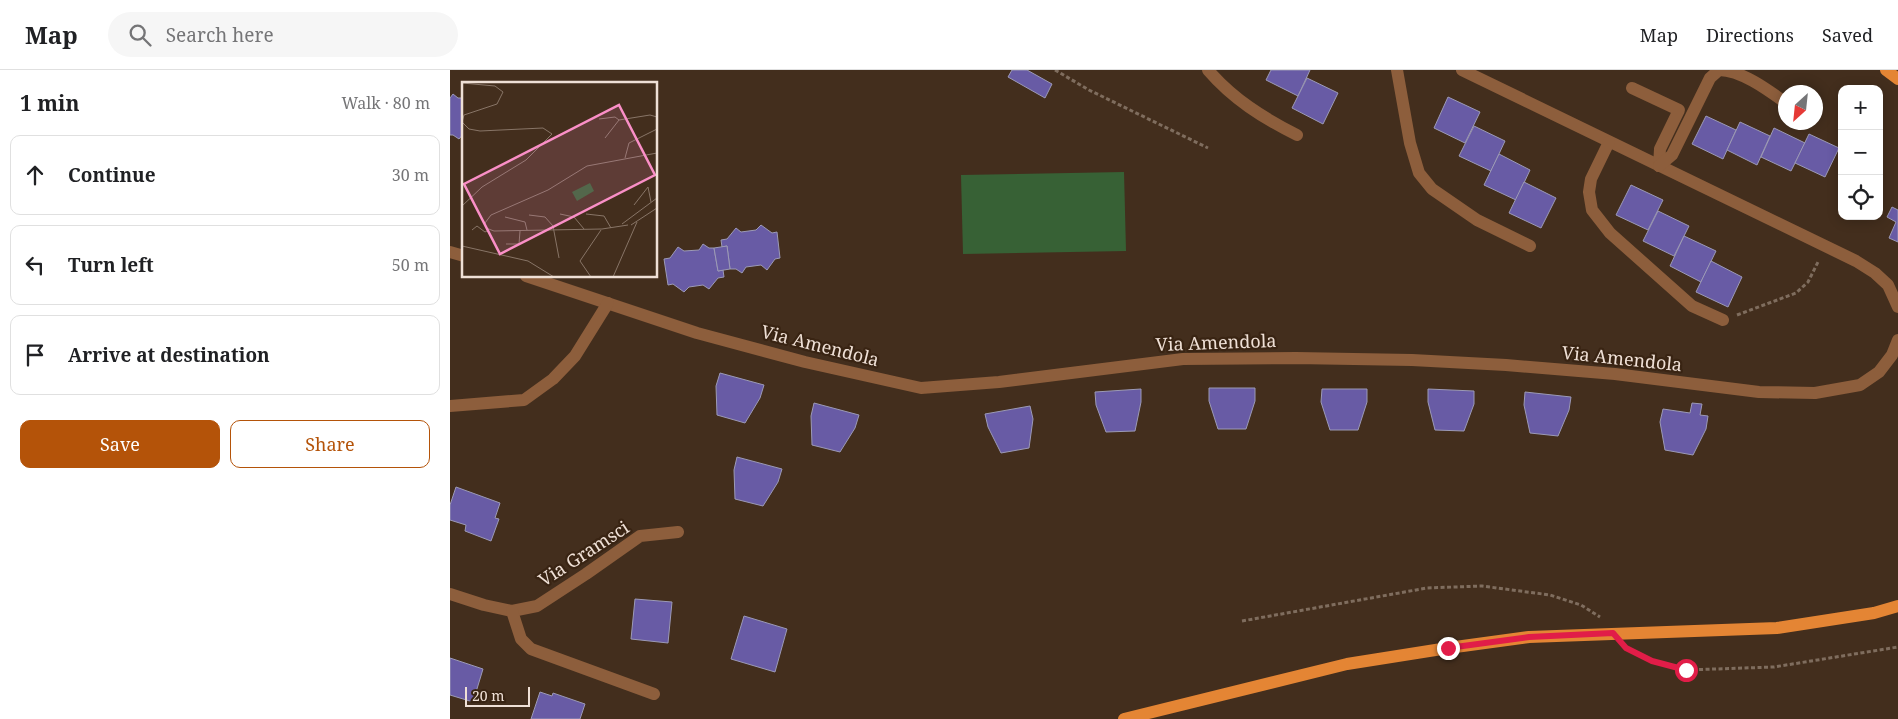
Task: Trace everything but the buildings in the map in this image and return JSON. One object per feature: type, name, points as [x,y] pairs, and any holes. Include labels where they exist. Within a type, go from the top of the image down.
[{"type":"main road","points":[[1886,70],[1898,79]]},
{"type":"main road","points":[[1124,719],[1347,664],[1529,637],[1776,628],[1874,613],[1898,606]]},
{"type":"street","points":[[1208,70],[1219,83],[1247,107],[1297,135]]},
{"type":"street","points":[[1397,70],[1410,143],[1419,173],[1432,189],[1477,220],[1530,246]]},
{"type":"street","points":[[1462,70],[1826,246],[1868,269],[1893,286],[1898,307]]},
{"type":"street","points":[[1660,166],[1672,155],[1710,78],[1719,70],[1729,70],[1778,97]]},
{"type":"street","points":[[1632,88],[1679,110],[1660,149],[1660,166]]},
{"type":"street","points":[[1610,142],[1591,179],[1589,192],[1592,210],[1610,233],[1692,306],[1723,320]]},
{"type":"street","name":"Via Amendola","points":[[532,278],[706,335],[805,362],[921,388],[999,382],[1183,359],[1296,358],[1412,360],[1506,365],[1615,374],[1759,392],[1815,393],[1860,385],[1880,372],[1892,355],[1898,340]]},
{"type":"street","points":[[450,406],[524,400],[553,379],[574,356],[608,304]]},
{"type":"street","name":"Via Gramsci","points":[[450,594],[484,605],[512,611],[536,606],[640,536],[678,532]]},
{"type":"street","points":[[512,611],[521,639],[531,649],[654,694]]},
{"type":"path","points":[[1055,70],[1089,90],[1208,148]]},
{"type":"path","points":[[1723,320],[1796,293],[1808,282],[1826,246]]},
{"type":"path","points":[[1242,621],[1427,588],[1482,586],[1550,595],[1581,604],[1598,616],[1626,648],[1652,661],[1686,670],[1774,667],[1898,647]]},
{"type":"green space","points":[[1124,172],[1126,251],[963,254],[961,175]]},
{"type":"route","points":[[1448,648],[1529,637],[1613,633],[1626,648],[1652,661],[1686,670]]}]
